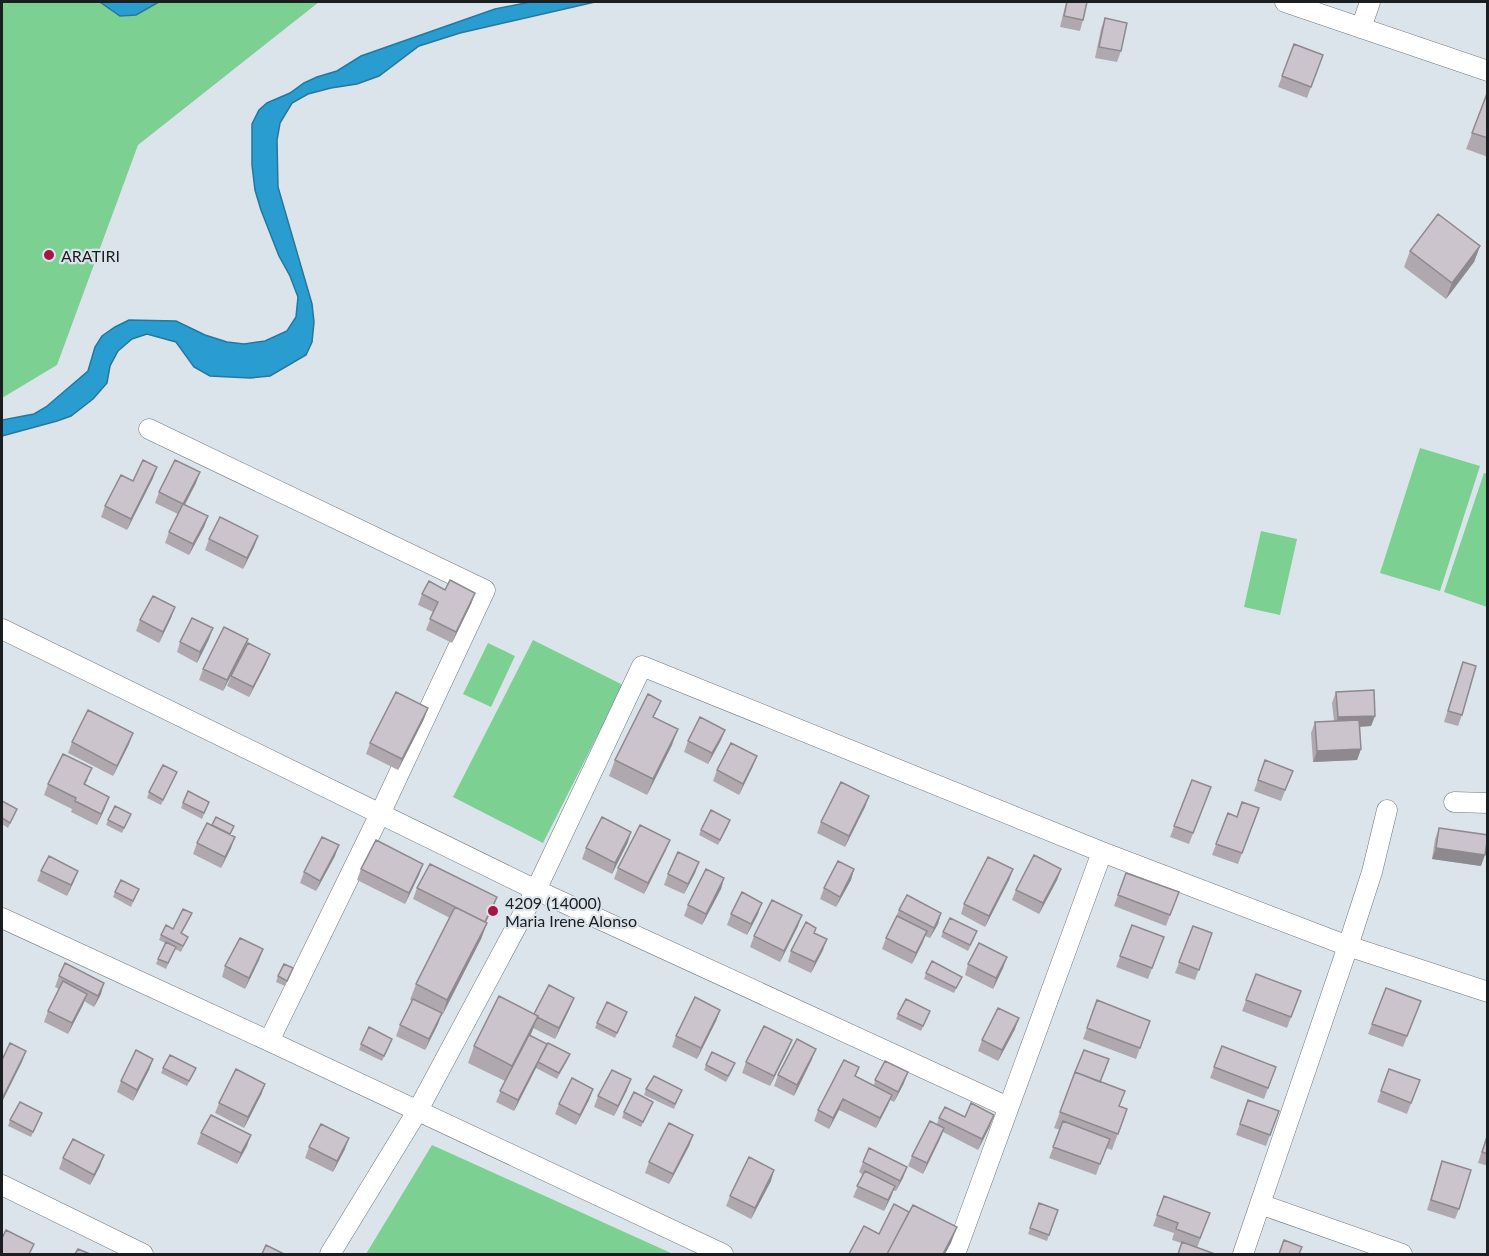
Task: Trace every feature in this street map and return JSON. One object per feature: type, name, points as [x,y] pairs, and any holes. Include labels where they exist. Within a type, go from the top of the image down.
[{"type":"street","points":[[1285,2],[1488,71]]},
{"type":"street","points":[[1361,28],[1370,2]]},
{"type":"street","points":[[148,429],[485,590],[380,814],[269,1041]]},
{"type":"street","points":[[2,629],[536,890],[1008,1107]]},
{"type":"street","points":[[330,1254],[418,1110],[536,890],[642,666],[1102,852],[1348,946],[1488,992]]},
{"type":"street","points":[[1454,802],[1488,804]]},
{"type":"street","points":[[1243,1254],[1372,872],[1387,810]]},
{"type":"street","points":[[954,1254],[1102,852]]},
{"type":"street","points":[[2,918],[723,1254]]},
{"type":"street","points":[[2,1185],[143,1254]]},
{"type":"street","points":[[1260,1204],[1402,1254]]},
{"type":"green space","name":"ARATIRI","points":[[2,2],[319,2],[138,145],[57,365],[2,398]]},
{"type":"green space","points":[[1420,448],[1480,466],[1440,591],[1380,573]]},
{"type":"green space","points":[[1484,473],[1488,474],[1487,607],[1444,592]]},
{"type":"green space","points":[[1261,531],[1297,539],[1280,615],[1244,607]]},
{"type":"green space","points":[[533,640],[623,685],[543,843],[453,797]]},
{"type":"green space","points":[[488,643],[515,656],[491,707],[463,694]]},
{"type":"green space","points":[[432,1145],[673,1254],[366,1254]]},
{"type":"water","points":[[100,2],[159,2],[136,15],[120,16]]},
{"type":"water","points":[[530,2],[595,2],[460,33],[419,46],[379,76],[357,84],[308,94],[292,103],[280,123],[277,140],[278,187],[312,304],[314,322],[312,342],[306,355],[270,376],[250,378],[210,376],[194,367],[176,342],[147,334],[132,339],[118,351],[110,366],[107,383],[93,399],[71,416],[2,436],[2,420],[34,414],[46,407],[88,371],[95,347],[102,336],[129,320],[176,321],[205,335],[227,342],[244,344],[265,341],[287,331],[296,317],[298,297],[279,256],[255,190],[252,165],[252,124],[259,110],[267,103],[290,93],[304,83],[337,71],[361,56],[495,9]]},
{"type":"building","points":[[1067,2],[1087,2],[1083,20],[1064,16]]},
{"type":"building","points":[[1105,18],[1127,23],[1121,51],[1099,47]]},
{"type":"building","points":[[1294,44],[1323,55],[1311,87],[1282,76]]},
{"type":"building","points":[[1488,91],[1488,138],[1472,133]]},
{"type":"building","points":[[1438,214],[1480,246],[1452,283],[1410,251]]},
{"type":"building","points":[[143,460],[157,467],[131,519],[105,506],[121,475],[133,481]]},
{"type":"building","points":[[175,460],[200,472],[183,504],[159,492]]},
{"type":"building","points":[[183,504],[208,516],[193,544],[169,532]]},
{"type":"building","points":[[220,517],[258,536],[247,558],[209,539]]},
{"type":"building","points":[[450,580],[475,593],[456,632],[430,619],[438,602],[422,594],[429,581],[445,590]]},
{"type":"building","points":[[153,596],[175,607],[163,632],[140,620]]},
{"type":"building","points":[[192,618],[213,628],[200,652],[180,642]]},
{"type":"building","points":[[224,627],[248,639],[227,680],[203,669]]},
{"type":"building","points":[[248,643],[270,654],[253,687],[231,676]]},
{"type":"building","points":[[1463,662],[1476,666],[1462,715],[1448,711]]},
{"type":"building","points":[[1374,690],[1375,716],[1338,717],[1336,692]]},
{"type":"building","points":[[396,692],[428,708],[402,759],[370,743]]},
{"type":"building","points":[[648,694],[661,701],[653,717],[678,729],[653,779],[615,760]]},
{"type":"building","points":[[88,710],[133,733],[117,766],[72,742]]},
{"type":"building","points":[[700,717],[725,730],[712,753],[688,741]]},
{"type":"building","points":[[1359,720],[1361,749],[1317,751],[1315,722]]},
{"type":"building","points":[[731,743],[757,756],[743,784],[717,770]]},
{"type":"building","points":[[63,754],[92,768],[84,784],[109,797],[101,814],[48,784]]},
{"type":"building","points":[[1265,760],[1293,771],[1285,790],[1258,780]]},
{"type":"building","points":[[163,765],[177,772],[163,800],[149,792]]},
{"type":"building","points":[[1192,780],[1211,787],[1193,833],[1174,826]]},
{"type":"building","points":[[841,782],[869,796],[849,836],[821,822]]},
{"type":"building","points":[[188,791],[209,802],[204,813],[183,803]]},
{"type":"building","points":[[2,801],[17,809],[10,823],[2,818]]},
{"type":"building","points":[[1242,802],[1259,808],[1242,853],[1216,844],[1228,813],[1237,817]]},
{"type":"building","points":[[115,806],[131,814],[124,828],[108,820]]},
{"type":"building","points":[[711,810],[730,820],[720,840],[701,830]]},
{"type":"building","points":[[216,817],[234,826],[230,834],[212,825]]},
{"type":"building","points":[[602,817],[631,832],[615,863],[586,848]]},
{"type":"building","points":[[207,823],[235,837],[225,857],[197,843]]},
{"type":"building","points":[[640,825],[670,840],[648,883],[618,868]]},
{"type":"building","points":[[1439,828],[1488,835],[1485,855],[1436,848]]},
{"type":"building","points":[[322,837],[339,845],[320,881],[304,872]]},
{"type":"building","points":[[376,840],[423,864],[409,893],[361,869]]},
{"type":"building","points":[[678,852],[699,862],[688,884],[668,874]]},
{"type":"building","points":[[1034,855],[1061,869],[1043,903],[1016,890]]},
{"type":"building","points":[[49,856],[78,871],[71,885],[41,871]]},
{"type":"building","points":[[988,857],[1013,869],[989,916],[964,904]]},
{"type":"building","points":[[838,861],[854,869],[840,897],[824,888]]},
{"type":"building","points":[[430,864],[497,897],[485,922],[417,888]]},
{"type":"building","points":[[706,869],[724,878],[706,914],[688,905]]},
{"type":"building","points":[[1126,873],[1179,892],[1170,915],[1118,895]]},
{"type":"building","points":[[121,880],[139,889],[133,901],[115,892]]},
{"type":"building","points":[[742,892],[762,903],[751,924],[731,914]]},
{"type":"building","points":[[907,895],[941,913],[934,928],[899,910]]},
{"type":"building","points":[[772,900],[802,915],[784,951],[754,936]]},
{"type":"building","points":[[455,907],[487,923],[447,1000],[416,984]]},
{"type":"building","points":[[183,909],[192,913],[181,933],[188,937],[183,946],[161,935],[166,925],[173,929]]},
{"type":"building","points":[[897,916],[927,931],[916,953],[886,938]]},
{"type":"building","points":[[950,918],[977,931],[970,945],[943,932]]},
{"type":"building","points":[[806,922],[816,928],[814,933],[827,939],[815,962],[791,951]]},
{"type":"building","points":[[1132,925],[1164,937],[1152,968],[1120,956]]},
{"type":"building","points":[[1193,926],[1212,933],[1199,970],[1179,962]]},
{"type":"building","points":[[240,938],[263,949],[249,978],[225,966]]},
{"type":"building","points":[[166,942],[176,947],[168,963],[158,959]]},
{"type":"building","points":[[979,943],[1007,957],[996,978],[968,964]]},
{"type":"building","points":[[932,961],[962,977],[956,988],[926,973]]},
{"type":"building","points":[[65,963],[104,983],[98,996],[59,976]]},
{"type":"building","points":[[284,964],[293,968],[287,981],[278,976]]},
{"type":"building","points":[[1256,974],[1301,991],[1291,1017],[1246,1000]]},
{"type":"building","points":[[63,981],[87,994],[72,1023],[48,1011]]},
{"type":"building","points":[[549,985],[574,998],[559,1028],[534,1014]]},
{"type":"building","points":[[1386,988],[1421,1001],[1407,1036],[1372,1024]]},
{"type":"building","points":[[499,996],[538,1016],[512,1066],[474,1046]]},
{"type":"building","points":[[695,997],[720,1010],[701,1048],[676,1036]]},
{"type":"building","points":[[413,999],[442,1013],[429,1039],[400,1025]]},
{"type":"building","points":[[906,999],[930,1011],[923,1026],[898,1014]]},
{"type":"building","points":[[1097,1000],[1150,1021],[1140,1048],[1087,1028]]},
{"type":"building","points":[[607,1002],[627,1012],[617,1033],[597,1023]]},
{"type":"building","points":[[998,1008],[1019,1018],[1002,1050],[982,1040]]},
{"type":"building","points":[[764,1026],[792,1040],[774,1076],[746,1062]]},
{"type":"building","points":[[369,1027],[392,1039],[384,1056],[361,1044]]},
{"type":"building","points":[[529,1035],[547,1044],[518,1100],[500,1091]]},
{"type":"building","points":[[797,1039],[816,1049],[797,1085],[778,1075]]},
{"type":"building","points":[[10,1043],[26,1051],[2,1099],[2,1060]]},
{"type":"building","points":[[548,1043],[570,1054],[559,1073],[538,1062]]},
{"type":"building","points":[[1222,1046],[1276,1067],[1268,1088],[1214,1067]]},
{"type":"building","points":[[136,1050],[153,1059],[137,1090],[121,1081]]},
{"type":"building","points":[[1084,1050],[1109,1059],[1100,1082],[1075,1072]]},
{"type":"building","points":[[712,1052],[735,1063],[728,1076],[706,1065]]},
{"type":"building","points":[[170,1055],[196,1068],[189,1081],[163,1068]]},
{"type":"building","points":[[844,1060],[859,1067],[855,1076],[892,1095],[880,1118],[843,1099],[833,1118],[818,1110]]},
{"type":"building","points":[[885,1061],[908,1072],[898,1092],[875,1080]]},
{"type":"building","points":[[236,1069],[265,1084],[248,1117],[219,1103]]},
{"type":"building","points":[[1389,1069],[1420,1080],[1411,1103],[1381,1091]]},
{"type":"building","points":[[612,1070],[631,1079],[618,1106],[598,1096]]},
{"type":"building","points":[[1075,1072],[1125,1091],[1119,1106],[1127,1109],[1118,1134],[1060,1112]]},
{"type":"building","points":[[654,1076],[682,1090],[675,1104],[646,1089]]},
{"type":"building","points":[[572,1078],[593,1089],[580,1115],[559,1104]]},
{"type":"building","points":[[634,1092],[653,1102],[643,1122],[624,1112]]},
{"type":"building","points":[[1248,1100],[1279,1111],[1270,1135],[1240,1124]]},
{"type":"building","points":[[20,1102],[42,1113],[33,1132],[10,1120]]},
{"type":"building","points":[[971,1103],[994,1115],[982,1139],[939,1118],[945,1107],[965,1117]]},
{"type":"building","points":[[211,1115],[251,1135],[241,1153],[201,1133]]},
{"type":"building","points":[[930,1121],[944,1128],[927,1163],[912,1156]]},
{"type":"building","points":[[1063,1121],[1110,1139],[1100,1164],[1053,1147]]},
{"type":"building","points":[[669,1123],[693,1135],[673,1174],[649,1162]]},
{"type":"building","points":[[321,1124],[349,1138],[337,1161],[309,1147]]},
{"type":"building","points":[[1488,1134],[1488,1154],[1482,1152]]},
{"type":"building","points":[[73,1139],[104,1155],[94,1175],[63,1158]]},
{"type":"building","points":[[869,1148],[907,1167],[900,1181],[863,1162]]},
{"type":"building","points":[[749,1157],[774,1170],[755,1208],[730,1196]]},
{"type":"building","points":[[1442,1161],[1471,1170],[1459,1209],[1431,1200]]},
{"type":"building","points":[[865,1171],[895,1186],[888,1200],[857,1186]]},
{"type":"building","points":[[1164,1196],[1210,1213],[1200,1238],[1176,1229],[1178,1223],[1157,1215]]},
{"type":"building","points":[[1039,1203],[1058,1210],[1049,1235],[1030,1228]]},
{"type":"building","points":[[894,1204],[909,1212],[887,1254],[849,1254],[864,1226],[879,1234]]},
{"type":"building","points":[[913,1205],[957,1227],[943,1254],[887,1254]]},
{"type":"building","points":[[6,1230],[34,1244],[29,1254],[2,1254],[2,1238]]},
{"type":"building","points":[[1284,1240],[1302,1247],[1299,1254],[1279,1254]]},
{"type":"building","points":[[1182,1242],[1215,1254],[1178,1254]]},
{"type":"building","points":[[266,1245],[284,1254],[262,1254]]},
{"type":"building","points":[[78,1249],[90,1254],[75,1254]]},
{"type":"place","name":"ARATIRI","points":[[49,255]]},
{"type":"place","name":"4209 (14000) Maria Irene Alonso","points":[[493,911]]}]
